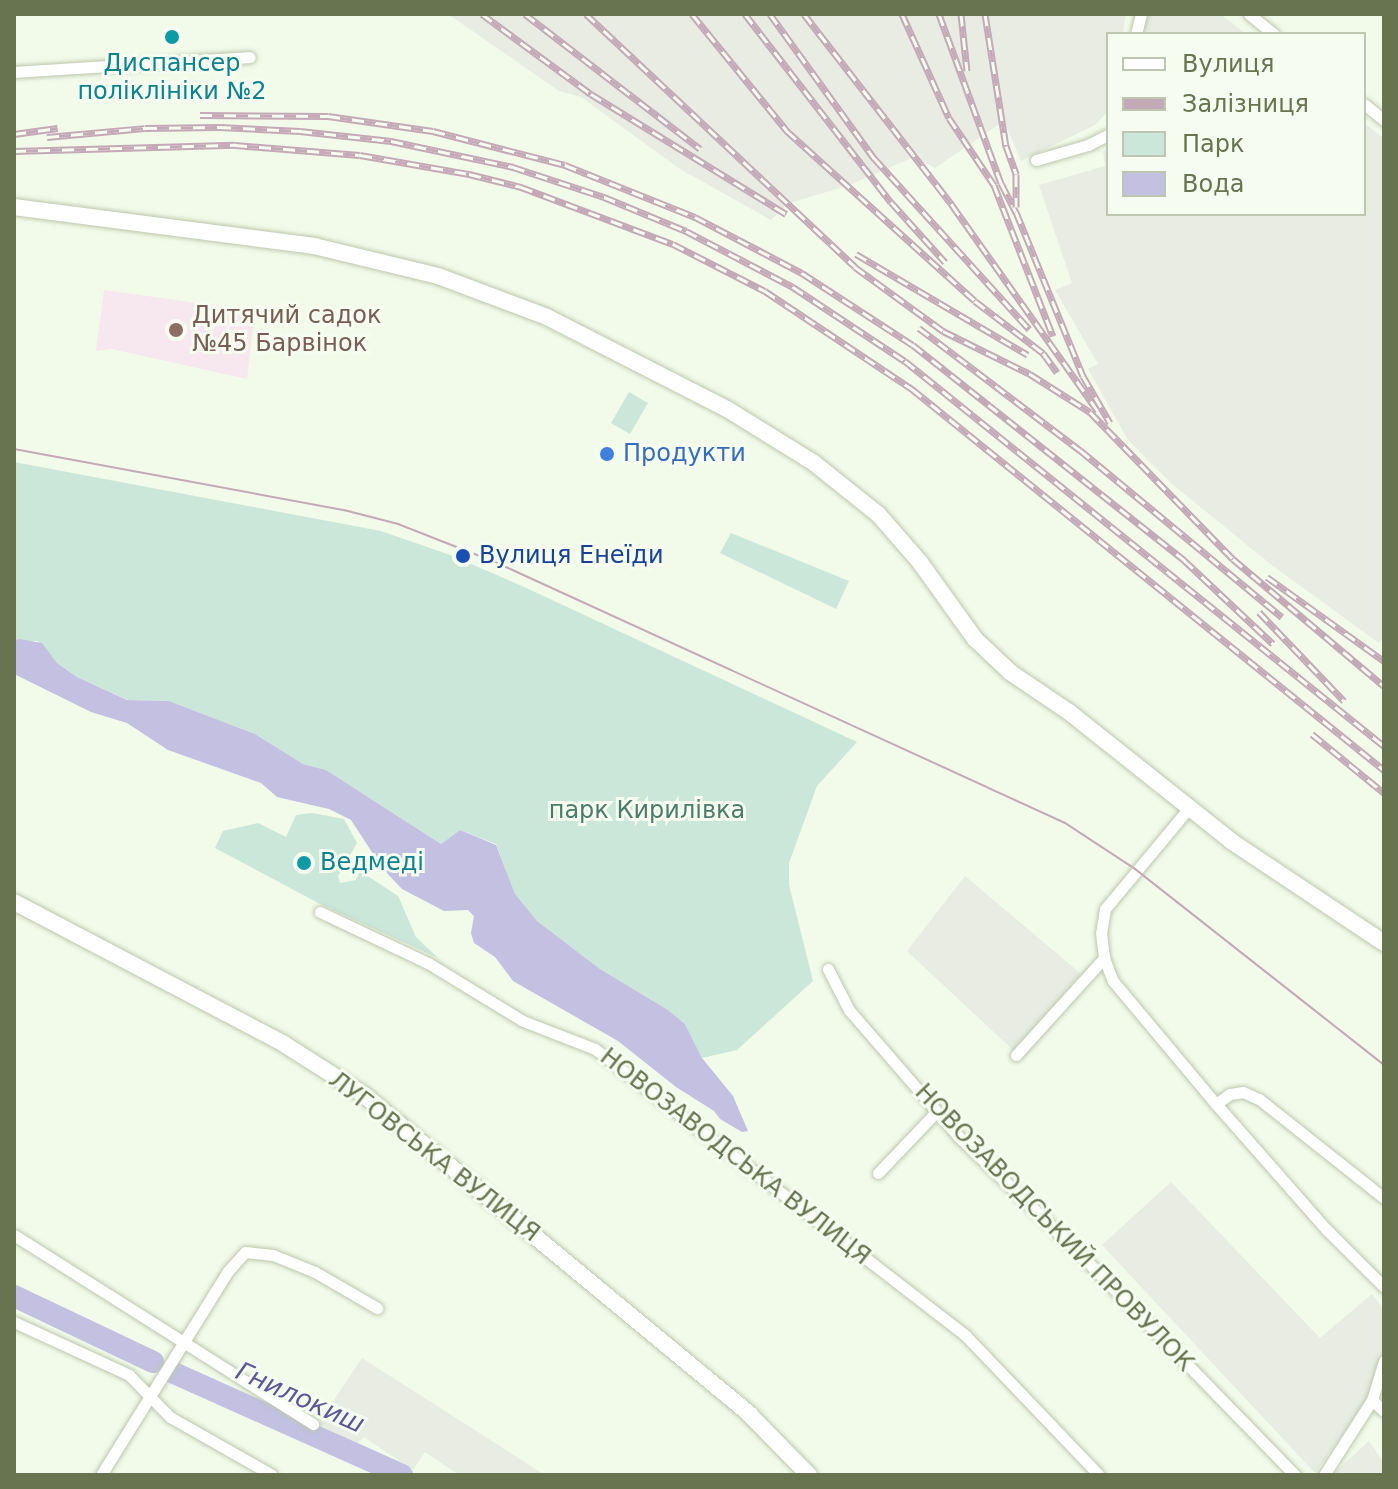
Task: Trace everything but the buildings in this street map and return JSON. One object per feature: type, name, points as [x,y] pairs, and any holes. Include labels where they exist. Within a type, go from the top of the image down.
[{"type":"street","points":[[1249,14],[1272,32]]},
{"type":"street","points":[[14,72],[250,57]]},
{"type":"street","points":[[1366,106],[1384,120]]},
{"type":"street","points":[[1036,160],[1088,145],[1106,136]]},
{"type":"street","points":[[14,207],[314,246],[389,262],[490,293],[547,317],[673,381],[781,441],[878,514],[991,656],[1069,712],[1188,809],[1384,943]]},
{"type":"street","points":[[1188,809],[1105,909],[1101,933],[1104,958],[1113,981],[1326,1229],[1384,1287]]},
{"type":"street","name":"ЛУГОВСЬКА ВУЛИЦЯ","points":[[14,902],[284,1044],[364,1095],[749,1414],[809,1475]]},
{"type":"street","name":"НОВОЗАВОДСЬКА ВУЛИЦЯ","points":[[320,912],[428,963],[523,1021],[595,1049],[966,1336],[1099,1475]]},
{"type":"street","points":[[1016,1055],[1104,958]]},
{"type":"street","name":"НОВОЗАВОДСЬКИЙ ПРОВУЛОК","points":[[828,969],[849,1010],[936,1112],[1078,1252],[1187,1368],[1243,1418],[1295,1475]]},
{"type":"street","points":[[1216,1104],[1230,1094],[1243,1092],[1259,1099],[1384,1198]]},
{"type":"street","points":[[878,1173],[936,1112]]},
{"type":"street","points":[[14,1235],[313,1424]]},
{"type":"street","points":[[101,1475],[228,1271],[245,1252],[273,1255],[315,1272],[377,1308]]},
{"type":"street","points":[[14,1322],[129,1375],[170,1417],[272,1475]]},
{"type":"street","points":[[1324,1475],[1372,1400],[1384,1361]]},
{"type":"street","points":[[1372,1400],[1384,1411]]},
{"type":"shaded area","points":[[448,14],[1126,14],[1123,32],[1106,32],[1106,113],[1095,125],[1021,161],[1004,121],[935,168],[914,157],[847,186],[789,203],[771,220],[680,169],[581,97],[559,91]]},
{"type":"shaded area","points":[[1145,14],[1220,14],[1243,32],[1141,32]]},
{"type":"shaded area","points":[[1366,124],[1384,138],[1384,637],[1379,643],[1273,566],[1172,484],[1128,440],[1088,369],[1098,364],[1055,290],[1072,283],[1039,185],[1105,166],[1103,151],[1106,149],[1106,216],[1366,216]]},
{"type":"shaded area","name":"Дитячий садок №45 Барвінок","points":[[104,290],[255,311],[247,379],[112,349],[96,351]]},
{"type":"shaded area","points":[[965,876],[1081,974],[1014,1051],[907,951]]},
{"type":"shaded area","points":[[1171,1182],[1320,1338],[1372,1294],[1384,1309],[1384,1349],[1368,1399],[1315,1473],[1102,1245]]},
{"type":"shaded area","points":[[362,1358],[545,1475],[459,1475],[425,1452],[413,1470],[364,1437],[355,1445],[318,1424]]},
{"type":"shaded area","points":[[1369,1441],[1384,1463],[1384,1475],[1332,1475]]},
{"type":"green space","points":[[629,392],[648,403],[630,434],[611,423]]},
{"type":"green space","name":"парк Кирилівка","points":[[14,462],[381,531],[450,555],[522,586],[857,742],[817,786],[789,863],[789,885],[813,981],[737,1050],[702,1058],[685,1024],[668,1010],[600,969],[537,921],[515,895],[496,844],[460,830],[441,844],[326,770],[303,764],[255,734],[169,701],[128,700],[77,677],[57,663],[38,641],[14,641]]},
{"type":"green space","points":[[731,533],[849,581],[836,609],[720,553]]},
{"type":"green space","points":[[312,813],[344,819],[357,843],[338,876],[340,883],[356,880],[360,871],[398,896],[416,937],[438,958],[322,905],[215,848],[223,831],[258,823],[286,837],[296,815]]},
{"type":"water","points":[[14,641],[42,643],[57,663],[77,677],[127,700],[169,701],[255,734],[303,764],[326,770],[441,844],[460,830],[496,845],[515,894],[537,921],[600,969],[668,1010],[685,1024],[702,1058],[733,1096],[748,1131],[742,1132],[720,1119],[714,1111],[676,1087],[618,1041],[513,981],[495,957],[474,943],[471,933],[474,916],[468,910],[444,911],[402,889],[383,869],[351,820],[329,809],[277,797],[261,783],[168,750],[127,723],[91,712],[14,674]]},
{"type":"waterway","name":"Гнилокиш","points":[[14,1296],[153,1362]]},
{"type":"waterway","name":"Гнилокиш","points":[[174,1373],[402,1475]]},
{"type":"tram line","points":[[14,449],[344,510],[398,524],[495,562],[1065,823],[1135,869],[1384,1065]]},
{"type":"railway","points":[[482,14],[591,94],[786,214]]},
{"type":"railway","points":[[525,14],[700,149]]},
{"type":"railway","points":[[586,14],[855,267],[943,331],[1030,374],[1090,412],[1233,559],[1384,686]]},
{"type":"railway","points":[[692,14],[787,131],[975,301],[1043,353],[1057,372]]},
{"type":"railway","points":[[745,14],[891,202],[945,262]]},
{"type":"railway","points":[[770,14],[874,158],[1029,329]]},
{"type":"railway","points":[[804,14],[952,205],[1098,411]]},
{"type":"railway","points":[[902,14],[949,118],[994,185],[1053,336]]},
{"type":"railway","points":[[939,14],[1001,183],[1016,212],[1083,376],[1110,423]]},
{"type":"railway","points":[[961,14],[967,71]]},
{"type":"railway","points":[[985,14],[1006,146],[1016,174],[1016,207]]},
{"type":"railway","points":[[200,115],[328,116],[433,131],[565,165],[695,217],[802,273],[913,345],[1184,560],[1273,644]]},
{"type":"railway","points":[[47,137],[145,128],[219,127],[300,131],[391,141],[513,167],[604,197],[686,231],[793,287],[905,361],[1384,746]]},
{"type":"railway","points":[[14,134],[58,128]]},
{"type":"railway","points":[[14,151],[235,145],[360,155],[469,174],[521,187],[673,244],[765,291],[912,389],[1384,770]]},
{"type":"railway","points":[[856,254],[1028,355]]},
{"type":"railway","points":[[919,328],[1080,450],[1282,617]]},
{"type":"railway","points":[[1267,577],[1384,661]]},
{"type":"railway","points":[[1259,612],[1344,701]]},
{"type":"railway","points":[[1312,734],[1384,793]]},
{"type":"place","name":"Диспансер поліклініки №2","points":[[172,37]]},
{"type":"place","name":"Дитячий садок №45 Барвінок","points":[[176,330]]},
{"type":"place","name":"Продукти","points":[[607,454]]},
{"type":"place","name":"Вулиця Енеїди","points":[[463,556]]},
{"type":"place","name":"Ведмеді","points":[[304,863]]}]
